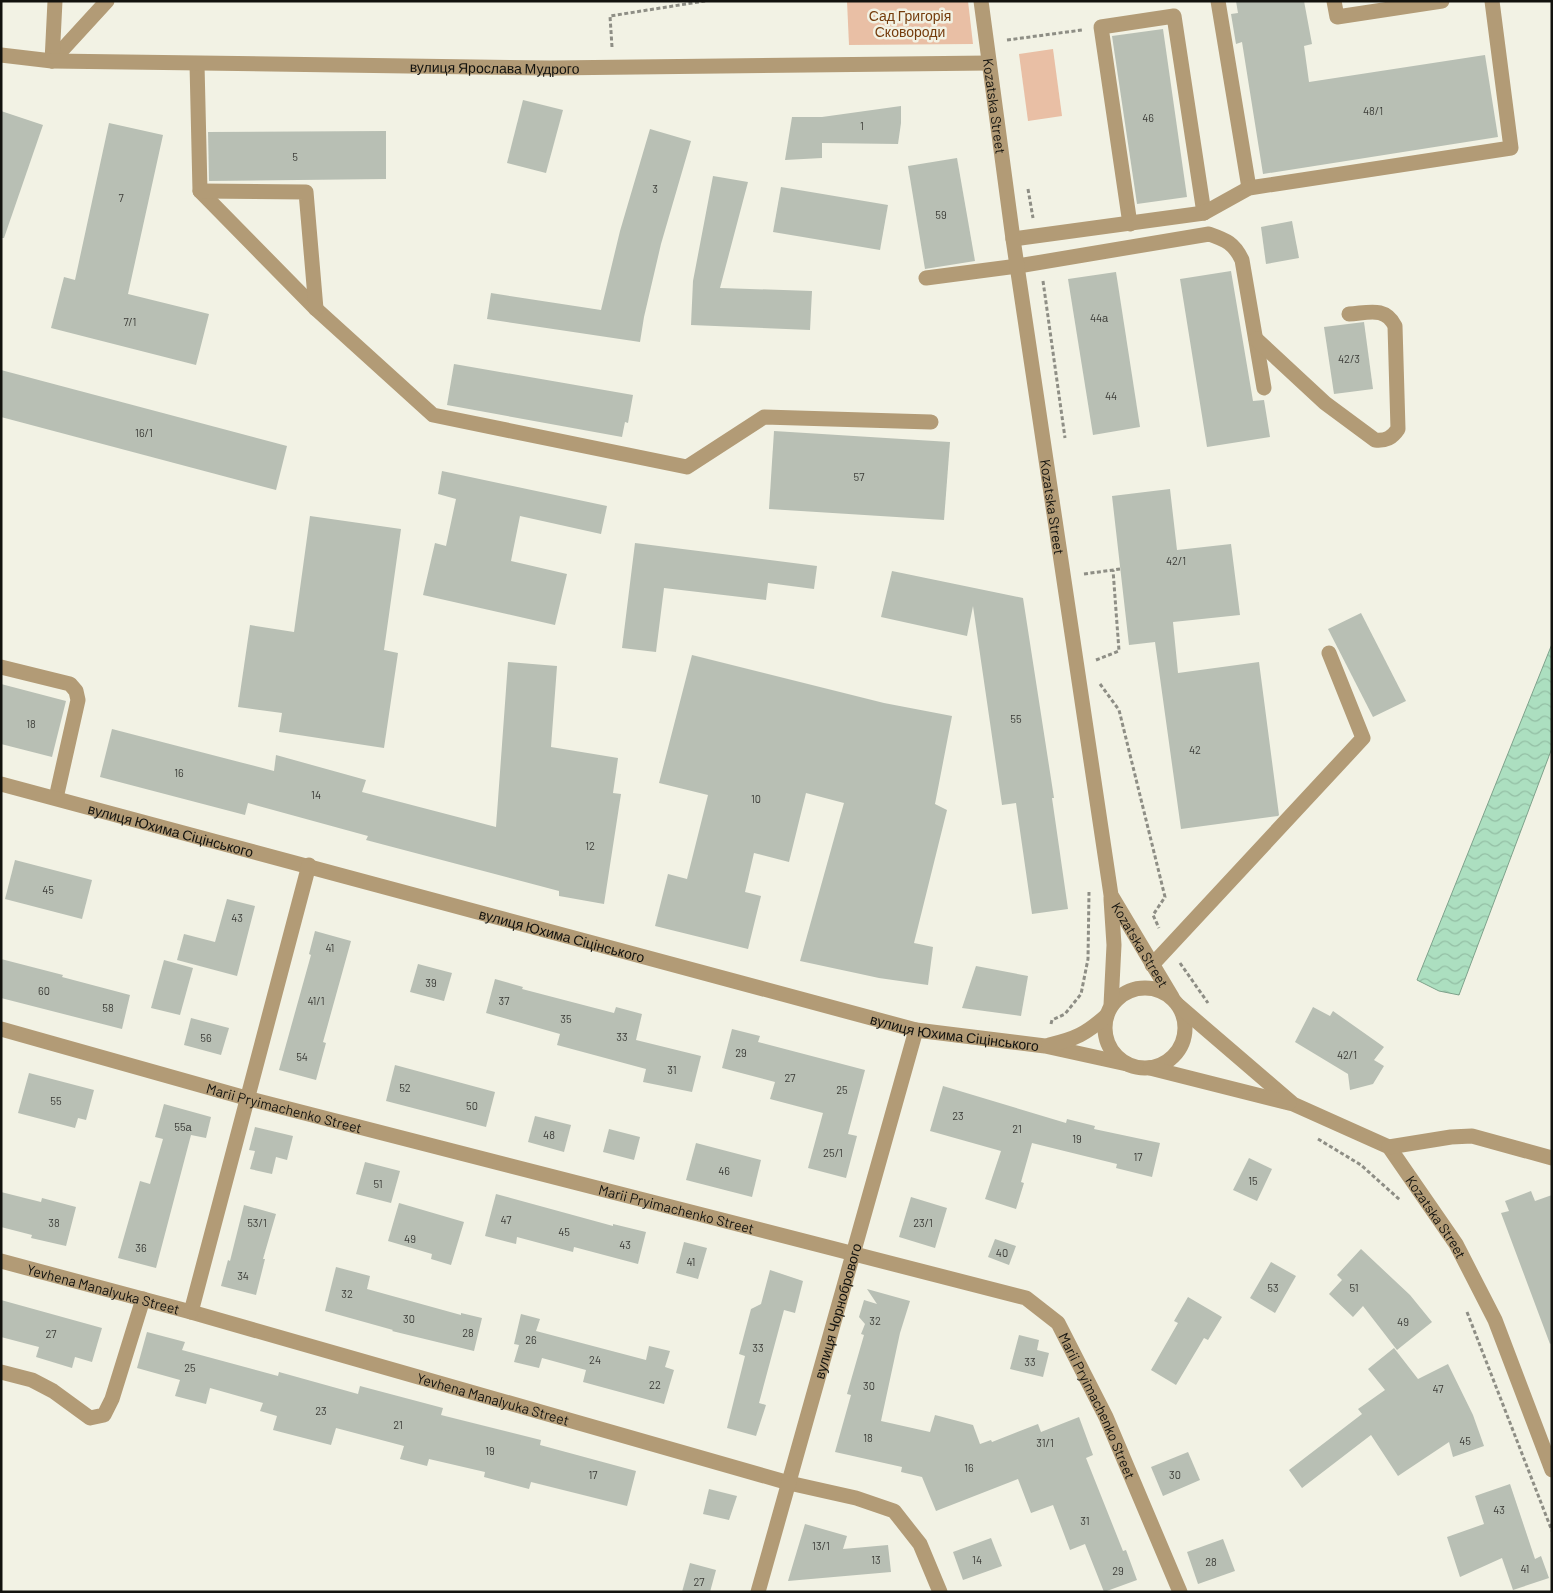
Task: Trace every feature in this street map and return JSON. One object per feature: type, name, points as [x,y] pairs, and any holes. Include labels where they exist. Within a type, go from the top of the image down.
[{"type":"street","points":[[52,61],[55,1]]},
{"type":"street","points":[[52,61],[108,1]]},
{"type":"street","name":"Kozatska Street","points":[[981,1],[1013,239],[1111,895],[1175,1002],[1293,1104],[1389,1147],[1456,1244],[1495,1320],[1552,1470]]},
{"type":"street","points":[[1218,1],[1249,188]]},
{"type":"street","points":[[1334,1],[1337,17],[1442,1]]},
{"type":"street","points":[[1013,239],[1204,214],[1249,188],[1511,148],[1492,1]]},
{"type":"street","points":[[1130,224],[1101,27],[1174,16],[1204,214]]},
{"type":"street","name":"вулиця Ярослава Мудрого","points":[[1,55],[52,61],[197,64],[613,67],[989,63]]},
{"type":"street","points":[[197,64],[200,191],[316,308],[434,415],[687,467],[764,417],[930,422]]},
{"type":"street","points":[[200,191],[306,192],[316,308]]},
{"type":"street","points":[[926,278],[1018,266],[1209,234],[1224,240],[1236,248],[1242,260],[1264,388]]},
{"type":"street","points":[[1256,339],[1325,403],[1375,440],[1385,440],[1393,436],[1398,429],[1395,326],[1390,317],[1382,312],[1349,314]]},
{"type":"street","points":[[1152,964],[1363,738],[1329,653]]},
{"type":"street","points":[[1,667],[70,684],[76,691],[78,700],[56,798]]},
{"type":"street","name":"вулиця Юхима Сіцінського","points":[[1,784],[309,865],[916,1030],[1045,1046],[1127,1064]]},
{"type":"street","points":[[191,1312],[309,865]]},
{"type":"street","points":[[1111,895],[1114,945],[1109,1011],[1104,1027],[1110,1049],[1127,1064],[1139,1068],[1150,1068],[1293,1104]]},
{"type":"street","points":[[1045,1046],[1069,1041],[1089,1031],[1109,1011],[1119,997],[1129,991],[1140,988],[1157,989],[1175,1002],[1184,1017],[1184,1040],[1179,1050],[1171,1059],[1150,1068]]},
{"type":"street","name":"Marii Pryimachenko Street","points":[[1,1029],[246,1098],[1026,1298],[1058,1323],[1106,1417],[1180,1592]]},
{"type":"street","name":"вулиця Чорнобрового","points":[[758,1592],[916,1030]]},
{"type":"street","points":[[1389,1147],[1451,1137],[1472,1136],[1552,1158]]},
{"type":"street","name":"Yevhena Manalyuka Street","points":[[1,1261],[191,1312],[788,1483],[856,1498],[894,1511],[920,1544],[940,1592]]},
{"type":"street","points":[[1,1372],[32,1380],[53,1391],[90,1418],[104,1415],[112,1399],[143,1299]]},
{"type":"path","points":[[613,67],[610,16],[705,1]]},
{"type":"path","points":[[1005,30],[1008,49]]},
{"type":"path","points":[[986,43],[1058,33]]},
{"type":"path","points":[[1028,189],[1036,236]]},
{"type":"path","points":[[1040,262],[1066,444]]},
{"type":"path","points":[[1082,565],[1085,584]]},
{"type":"path","points":[[1084,574],[1120,569]]},
{"type":"path","points":[[1096,660],[1119,651],[1113,570]]},
{"type":"path","points":[[1094,651],[1097,668]]},
{"type":"path","points":[[1099,683],[1119,710],[1165,897],[1153,915],[1169,947],[1212,1008]]},
{"type":"path","points":[[1045,1046],[1052,1020],[1065,1014],[1081,994],[1088,959],[1089,887]]},
{"type":"path","points":[[1313,1136],[1360,1165],[1402,1202]]},
{"type":"path","points":[[1464,1305],[1552,1531]]},
{"type":"green space","name":"Сад Григорія Сковороди","points":[[847,1],[968,1],[973,44],[849,45]]},
{"type":"green space","points":[[1053,49],[1062,116],[1028,121],[1019,54]]},
{"type":"water","points":[[1552,644],[1552,748],[1459,995],[1439,991],[1417,980]]},
{"type":"building","points":[[1236,1],[1304,1],[1312,44],[1304,46],[1309,82],[1485,55],[1498,137],[1263,174],[1242,42],[1236,44],[1231,14],[1238,13]]},
{"type":"building","points":[[1163,29],[1187,197],[1137,204],[1112,36]]},
{"type":"building","points":[[523,100],[563,110],[546,173],[507,163]]},
{"type":"building","points":[[901,106],[898,144],[822,143],[822,158],[785,160],[792,117],[822,117]]},
{"type":"building","points":[[1,111],[43,125],[4,238],[1,238]]},
{"type":"building","points":[[109,123],[163,135],[128,294],[209,314],[196,365],[51,328],[64,277],[75,280]]},
{"type":"building","points":[[650,129],[691,141],[661,244],[640,342],[487,319],[491,293],[601,310],[620,231]]},
{"type":"building","points":[[386,131],[386,179],[209,181],[208,132]]},
{"type":"building","points":[[957,158],[975,261],[925,269],[908,166]]},
{"type":"building","points":[[713,176],[748,182],[720,288],[812,291],[810,330],[691,325],[693,281]]},
{"type":"building","points":[[781,187],[888,205],[880,250],[773,232]]},
{"type":"building","points":[[1292,221],[1299,258],[1266,264],[1261,227]]},
{"type":"building","points":[[1231,271],[1253,401],[1264,400],[1270,437],[1207,447],[1180,279]]},
{"type":"building","points":[[1116,272],[1140,427],[1093,435],[1068,279]]},
{"type":"building","points":[[1364,322],[1373,389],[1334,394],[1324,327]]},
{"type":"building","points":[[454,364],[633,395],[628,423],[625,422],[622,437],[447,405]]},
{"type":"building","points":[[1,370],[287,446],[276,490],[1,417]]},
{"type":"building","points":[[774,431],[950,442],[944,520],[769,509]]},
{"type":"building","points":[[442,471],[607,506],[601,534],[520,516],[511,561],[567,574],[555,625],[423,595],[435,543],[446,546],[456,499],[438,494]]},
{"type":"building","points":[[1170,489],[1177,550],[1231,544],[1240,615],[1173,622],[1178,673],[1259,662],[1278,816],[1181,829],[1155,642],[1129,645],[1112,496]]},
{"type":"building","points":[[310,516],[401,529],[384,650],[398,653],[384,748],[279,732],[282,713],[238,707],[250,625],[294,632]]},
{"type":"building","points":[[635,543],[817,566],[814,589],[768,583],[766,600],[664,588],[656,652],[622,648]]},
{"type":"building","points":[[892,571],[1023,598],[1054,798],[1052,798],[1068,909],[1032,914],[1016,803],[1002,805],[973,606],[967,636],[881,617]]},
{"type":"building","points":[[1361,613],[1406,701],[1373,717],[1328,629]]},
{"type":"building","points":[[692,655],[884,703],[952,716],[935,804],[947,810],[914,943],[933,947],[928,985],[879,978],[800,961],[844,803],[806,793],[789,862],[754,853],[745,892],[761,896],[748,949],[655,926],[668,874],[687,879],[708,795],[659,783]]},
{"type":"building","points":[[508,662],[557,666],[551,747],[618,758],[613,793],[621,794],[604,904],[559,896],[559,891],[366,840],[368,836],[248,803],[245,815],[100,777],[112,729],[274,771],[276,755],[366,780],[362,792],[496,827]]},
{"type":"building","points":[[1,684],[66,701],[52,757],[1,744]]},
{"type":"building","points":[[15,860],[92,880],[82,919],[5,899]]},
{"type":"building","points":[[227,899],[255,906],[237,976],[177,960],[184,934],[215,942]]},
{"type":"building","points":[[315,931],[351,941],[323,1042],[326,1043],[316,1080],[279,1070],[311,955],[309,954]]},
{"type":"building","points":[[1,959],[130,995],[122,1029],[1,998]]},
{"type":"building","points":[[164,960],[193,968],[180,1015],[151,1008]]},
{"type":"building","points":[[418,964],[452,973],[444,1001],[410,992]]},
{"type":"building","points":[[976,966],[1028,976],[1021,1016],[962,1008]]},
{"type":"building","points":[[495,979],[523,987],[522,989],[614,1013],[616,1007],[642,1014],[636,1040],[701,1056],[692,1092],[643,1082],[646,1069],[557,1045],[560,1034],[486,1013]]},
{"type":"building","points":[[1313,1007],[1330,1016],[1333,1011],[1384,1047],[1374,1060],[1384,1066],[1373,1084],[1350,1090],[1348,1074],[1295,1042]]},
{"type":"building","points":[[191,1018],[229,1028],[221,1055],[184,1045]]},
{"type":"building","points":[[732,1029],[760,1036],[758,1042],[865,1070],[848,1134],[857,1136],[846,1178],[808,1168],[823,1113],[770,1099],[775,1082],[722,1068]]},
{"type":"building","points":[[395,1065],[495,1092],[486,1127],[386,1101]]},
{"type":"building","points":[[29,1073],[94,1090],[86,1120],[78,1118],[75,1128],[18,1113]]},
{"type":"building","points":[[943,1086],[1066,1123],[1067,1119],[1095,1126],[1094,1129],[1160,1143],[1152,1177],[1116,1168],[1117,1164],[1032,1143],[1021,1182],[1024,1183],[1016,1209],[985,1199],[1001,1151],[930,1131]]},
{"type":"building","points":[[164,1104],[211,1117],[206,1138],[191,1135],[156,1268],[118,1258],[140,1181],[150,1184],[163,1139],[155,1137]]},
{"type":"building","points":[[535,1116],[571,1125],[564,1152],[528,1142]]},
{"type":"building","points":[[255,1127],[293,1136],[287,1160],[276,1157],[272,1174],[250,1169],[255,1151],[249,1150]]},
{"type":"building","points":[[609,1129],[640,1137],[634,1160],[603,1152]]},
{"type":"building","points":[[696,1143],[761,1160],[752,1197],[686,1180]]},
{"type":"building","points":[[1249,1158],[1272,1169],[1257,1201],[1233,1190]]},
{"type":"building","points":[[365,1162],[400,1171],[391,1203],[356,1194]]},
{"type":"building","points":[[1531,1191],[1535,1201],[1552,1195],[1552,1343],[1550,1344],[1501,1213],[1509,1211],[1505,1201]]},
{"type":"building","points":[[1,1192],[41,1202],[42,1198],[76,1207],[66,1246],[31,1238],[32,1235],[1,1227]]},
{"type":"building","points":[[496,1194],[613,1226],[613,1224],[646,1232],[638,1264],[574,1247],[573,1252],[517,1237],[516,1244],[485,1236]]},
{"type":"building","points":[[911,1197],[947,1208],[935,1248],[899,1237]]},
{"type":"building","points":[[399,1203],[464,1222],[451,1265],[431,1259],[432,1254],[388,1241]]},
{"type":"building","points":[[244,1205],[276,1214],[263,1259],[265,1259],[256,1295],[221,1286],[228,1260],[230,1261]]},
{"type":"building","points":[[995,1239],[1016,1246],[1009,1265],[988,1257]]},
{"type":"building","points":[[684,1242],[707,1248],[698,1279],[676,1273]]},
{"type":"building","points":[[1361,1249],[1410,1295],[1432,1322],[1397,1350],[1363,1306],[1353,1317],[1329,1294],[1342,1280],[1337,1275]]},
{"type":"building","points":[[1271,1262],[1296,1276],[1275,1313],[1250,1298]]},
{"type":"building","points":[[336,1267],[370,1276],[367,1289],[461,1315],[461,1313],[482,1318],[474,1351],[392,1331],[325,1311]]},
{"type":"building","points":[[770,1270],[803,1281],[795,1313],[784,1310],[759,1403],[766,1405],[756,1436],[727,1428],[745,1356],[739,1354],[751,1309],[761,1304]]},
{"type":"building","points":[[867,1289],[910,1301],[900,1333],[881,1421],[930,1432],[935,1415],[973,1425],[980,1444],[991,1440],[992,1442],[1038,1424],[1041,1432],[1079,1417],[1093,1455],[1086,1458],[1123,1551],[1126,1550],[1137,1580],[1104,1592],[1085,1544],[1070,1550],[1053,1505],[1031,1513],[1018,1479],[936,1511],[922,1477],[901,1472],[902,1467],[835,1452],[851,1395],[847,1394],[864,1335],[861,1334],[865,1324],[859,1317],[864,1300],[877,1304]]},
{"type":"building","points":[[1188,1297],[1222,1317],[1208,1340],[1204,1338],[1176,1385],[1151,1370],[1178,1323],[1174,1321]]},
{"type":"building","points":[[1,1300],[102,1328],[92,1362],[75,1357],[72,1368],[36,1357],[39,1347],[1,1337]]},
{"type":"building","points":[[521,1314],[540,1319],[536,1331],[646,1360],[649,1346],[670,1351],[665,1367],[674,1370],[664,1404],[583,1382],[586,1370],[542,1358],[539,1368],[514,1362],[519,1345],[514,1344]]},
{"type":"building","points":[[147,1332],[185,1342],[182,1350],[278,1376],[279,1372],[358,1394],[360,1386],[443,1408],[441,1415],[541,1440],[540,1445],[636,1471],[627,1506],[531,1482],[529,1489],[484,1477],[485,1472],[429,1459],[427,1466],[400,1459],[404,1446],[336,1428],[331,1445],[273,1430],[277,1416],[260,1411],[263,1403],[210,1388],[206,1404],[175,1396],[180,1380],[137,1368]]},
{"type":"building","points":[[1019,1335],[1039,1340],[1037,1350],[1049,1353],[1043,1377],[1010,1369]]},
{"type":"building","points":[[1394,1348],[1418,1379],[1448,1364],[1473,1415],[1484,1446],[1453,1457],[1449,1442],[1398,1476],[1371,1435],[1302,1488],[1289,1470],[1362,1414],[1358,1409],[1385,1390],[1368,1369]]},
{"type":"building","points":[[1188,1452],[1200,1480],[1163,1496],[1151,1467]]},
{"type":"building","points":[[1510,1484],[1535,1559],[1541,1556],[1549,1578],[1513,1590],[1502,1558],[1460,1577],[1447,1537],[1484,1524],[1475,1496]]},
{"type":"building","points":[[709,1489],[737,1496],[729,1520],[703,1514]]},
{"type":"building","points":[[805,1524],[847,1536],[843,1549],[888,1545],[891,1572],[788,1581]]},
{"type":"building","points":[[991,1538],[1002,1566],[963,1580],[953,1552]]},
{"type":"building","points":[[1223,1539],[1235,1571],[1198,1584],[1187,1552]]},
{"type":"building","points":[[690,1563],[716,1570],[710,1592],[682,1592]]}]
